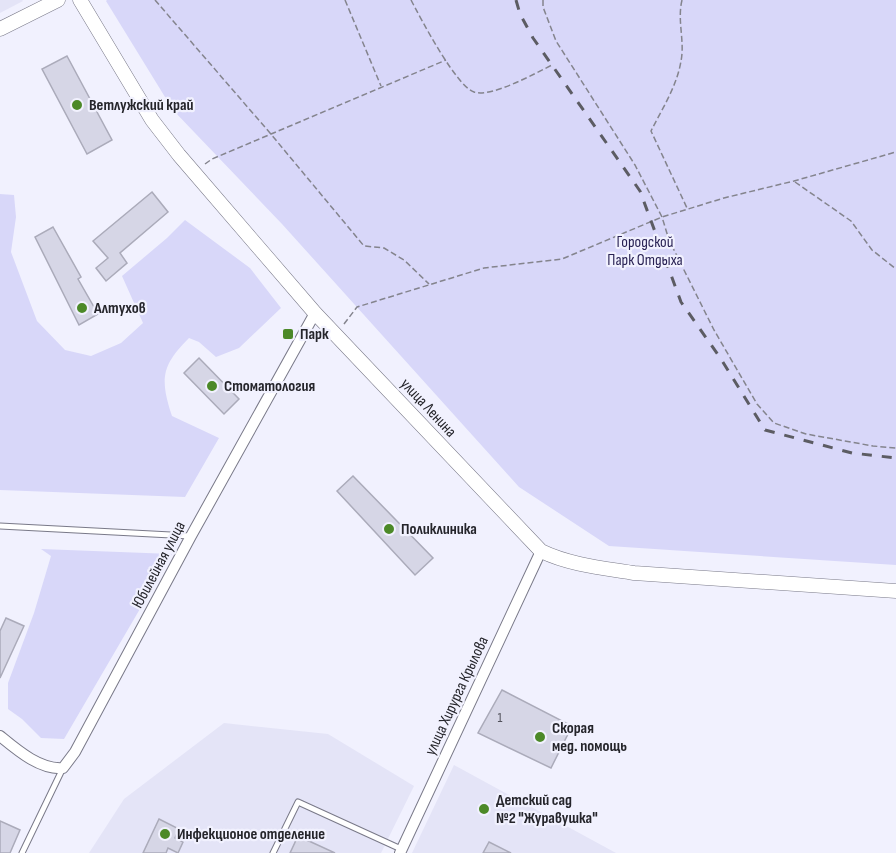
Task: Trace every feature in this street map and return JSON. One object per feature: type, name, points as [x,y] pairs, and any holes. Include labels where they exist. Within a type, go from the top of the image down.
[{"type":"street","points":[[0,29],[58,0]]},
{"type":"street","name":"улица Ленина","points":[[80,0],[152,120],[195,172],[315,313],[542,552],[553,557],[634,573],[896,591]]},
{"type":"street","name":"Юбилейная улица","points":[[63,768],[75,752],[315,313]]},
{"type":"street","name":"улица Хирурга Крылова","points":[[401,851],[542,552]]},
{"type":"street","points":[[0,736],[37,762],[53,769],[63,768]]},
{"type":"lane","points":[[0,526],[191,537]]},
{"type":"lane","points":[[22,853],[63,768]]},
{"type":"lane","points":[[273,853],[298,802],[401,851]]},
{"type":"path","points":[[155,0],[364,246],[384,248],[404,260],[429,285]]},
{"type":"path","points":[[345,0],[381,87]]},
{"type":"path","points":[[411,0],[460,81],[473,92],[487,92],[518,82],[552,65]]},
{"type":"path","points":[[543,0],[543,7],[556,41],[635,165],[662,217],[669,240],[714,330],[757,404],[774,423],[806,434],[896,448]]},
{"type":"path","points":[[682,0],[679,13],[682,60],[676,81],[651,131],[687,209]]},
{"type":"path","points":[[195,172],[212,159],[270,133],[446,60]]},
{"type":"path","points":[[336,334],[357,307],[484,268],[562,259],[662,217],[896,152]]},
{"type":"path","points":[[794,181],[851,221],[872,250],[896,269]]},
{"type":"shaded area","points":[[0,0],[22,0],[23,1],[0,13]]},
{"type":"shaded area","points":[[224,723],[328,734],[414,786],[381,853],[89,853],[124,799]]},
{"type":"shaded area","name":"Детский сад №2 \"Журавушка\"","points":[[454,765],[616,853],[412,853]]},
{"type":"green space","name":"Городской Парк Отдыха","points":[[107,0],[896,0],[896,565],[609,546],[519,487],[282,224],[173,110]]},
{"type":"green space","points":[[0,194],[14,195],[16,217],[11,252],[37,321],[65,350],[91,356],[121,343],[143,323],[122,276],[185,220],[250,268],[281,308],[239,348],[216,357],[199,342],[189,338],[168,365],[165,382],[172,416],[219,438],[185,497],[0,490]]},
{"type":"green space","points":[[41,549],[172,554],[64,739],[41,738],[8,709],[8,683],[34,613],[51,556]]},
{"type":"building","name":"Ветлужский край","points":[[67,56],[112,140],[87,154],[42,69]]},
{"type":"building","points":[[152,192],[168,212],[120,253],[127,263],[106,281],[96,268],[108,258],[93,241]]},
{"type":"building","points":[[53,227],[81,277],[78,279],[98,314],[79,325],[35,237]]},
{"type":"building","name":"Стоматология","points":[[199,358],[239,399],[224,414],[184,373]]},
{"type":"building","name":"Поликлиника","points":[[353,476],[433,558],[415,575],[337,491]]},
{"type":"building","points":[[6,618],[24,626],[0,678],[0,631]]},
{"type":"building","points":[[502,690],[572,726],[551,768],[478,733]]},
{"type":"building","name":"Инфекционое отделение","points":[[159,819],[179,829],[175,838],[183,842],[178,853],[168,848],[166,853],[143,853]]},
{"type":"building","points":[[0,821],[20,830],[10,853],[0,853]]},
{"type":"building","points":[[298,836],[335,853],[290,853]]},
{"type":"building","points":[[489,842],[511,853],[483,853]]},
{"type":"railway","points":[[516,0],[520,14],[533,38],[640,191],[681,302],[721,359],[765,430],[852,453],[896,458]]},
{"type":"place","name":"Ветлужский край","points":[[77,105]]},
{"type":"place","name":"Алтухов","points":[[82,308]]},
{"type":"place","name":"Парк","points":[[288,334]]},
{"type":"place","name":"Стоматология","points":[[212,386]]},
{"type":"place","name":"Поликлиника","points":[[389,529]]},
{"type":"place","name":"Скорая мед. помощь","points":[[540,737]]},
{"type":"place","name":"Детский сад №2 \"Журавушка\"","points":[[484,809]]},
{"type":"place","name":"Инфекционое отделение","points":[[165,834]]}]
